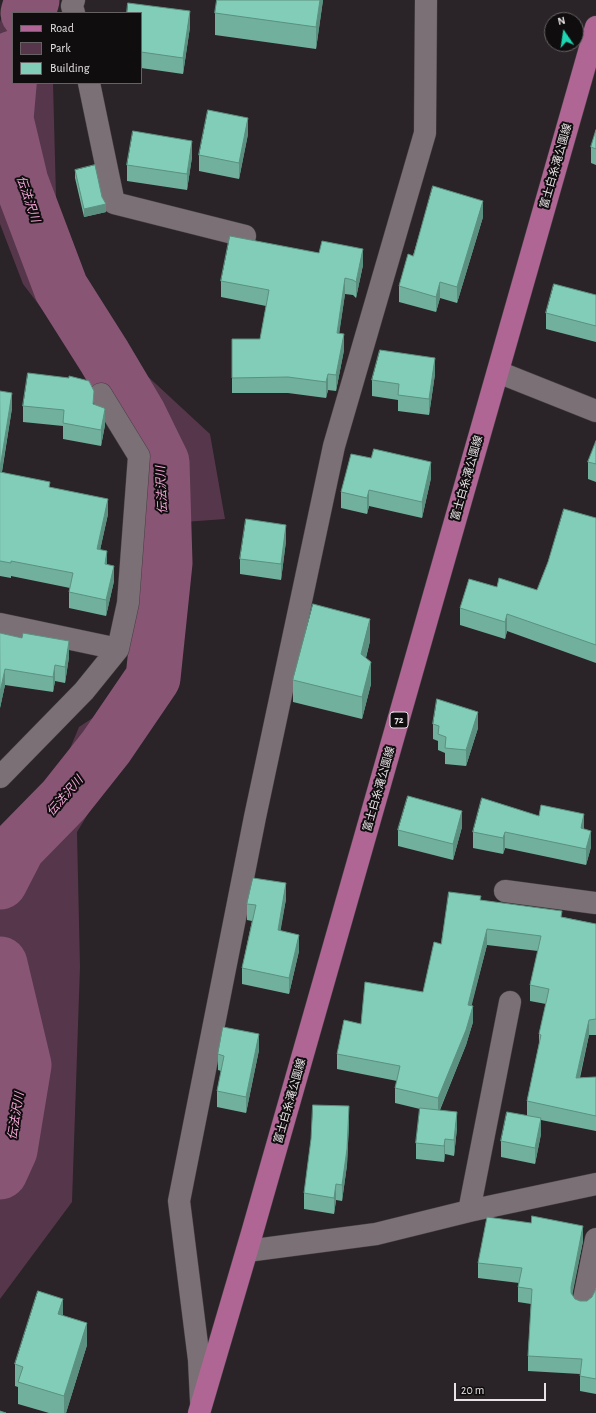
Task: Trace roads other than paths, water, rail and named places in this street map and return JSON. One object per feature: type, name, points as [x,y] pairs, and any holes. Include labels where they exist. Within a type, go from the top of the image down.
[{"type":"main road","name":"富士白糸滝公園線","points":[[200,1410],[247,1251],[596,27]]},
{"type":"street","points":[[74,0],[72,6],[74,12]]},
{"type":"street","points":[[200,1410],[200,1360],[179,1201],[255,817],[334,446],[425,133],[426,0]]},
{"type":"street","points":[[89,84],[114,203],[245,236]]},
{"type":"street","points":[[498,372],[596,411]]},
{"type":"street","points":[[0,777],[84,691],[118,649],[128,603],[139,456],[101,394]]},
{"type":"street","points":[[0,624],[118,649]]},
{"type":"street","points":[[505,891],[596,903]]},
{"type":"street","points":[[468,1211],[510,1002]]},
{"type":"street","points":[[247,1251],[376,1234],[468,1211],[596,1184]]},
{"type":"street","points":[[583,1304],[596,1239]]},
{"type":"waterway","name":"伝法沢川","points":[[28,12],[32,0]]},
{"type":"waterway","name":"伝法沢川","points":[[0,882],[18,847],[64,800],[106,747],[153,678],[165,563],[162,462],[139,415],[61,288],[21,182],[6,119],[12,60]]},
{"type":"waterway","name":"伝法沢川","points":[[0,964],[24,1065],[10,1150],[0,1172]]}]
